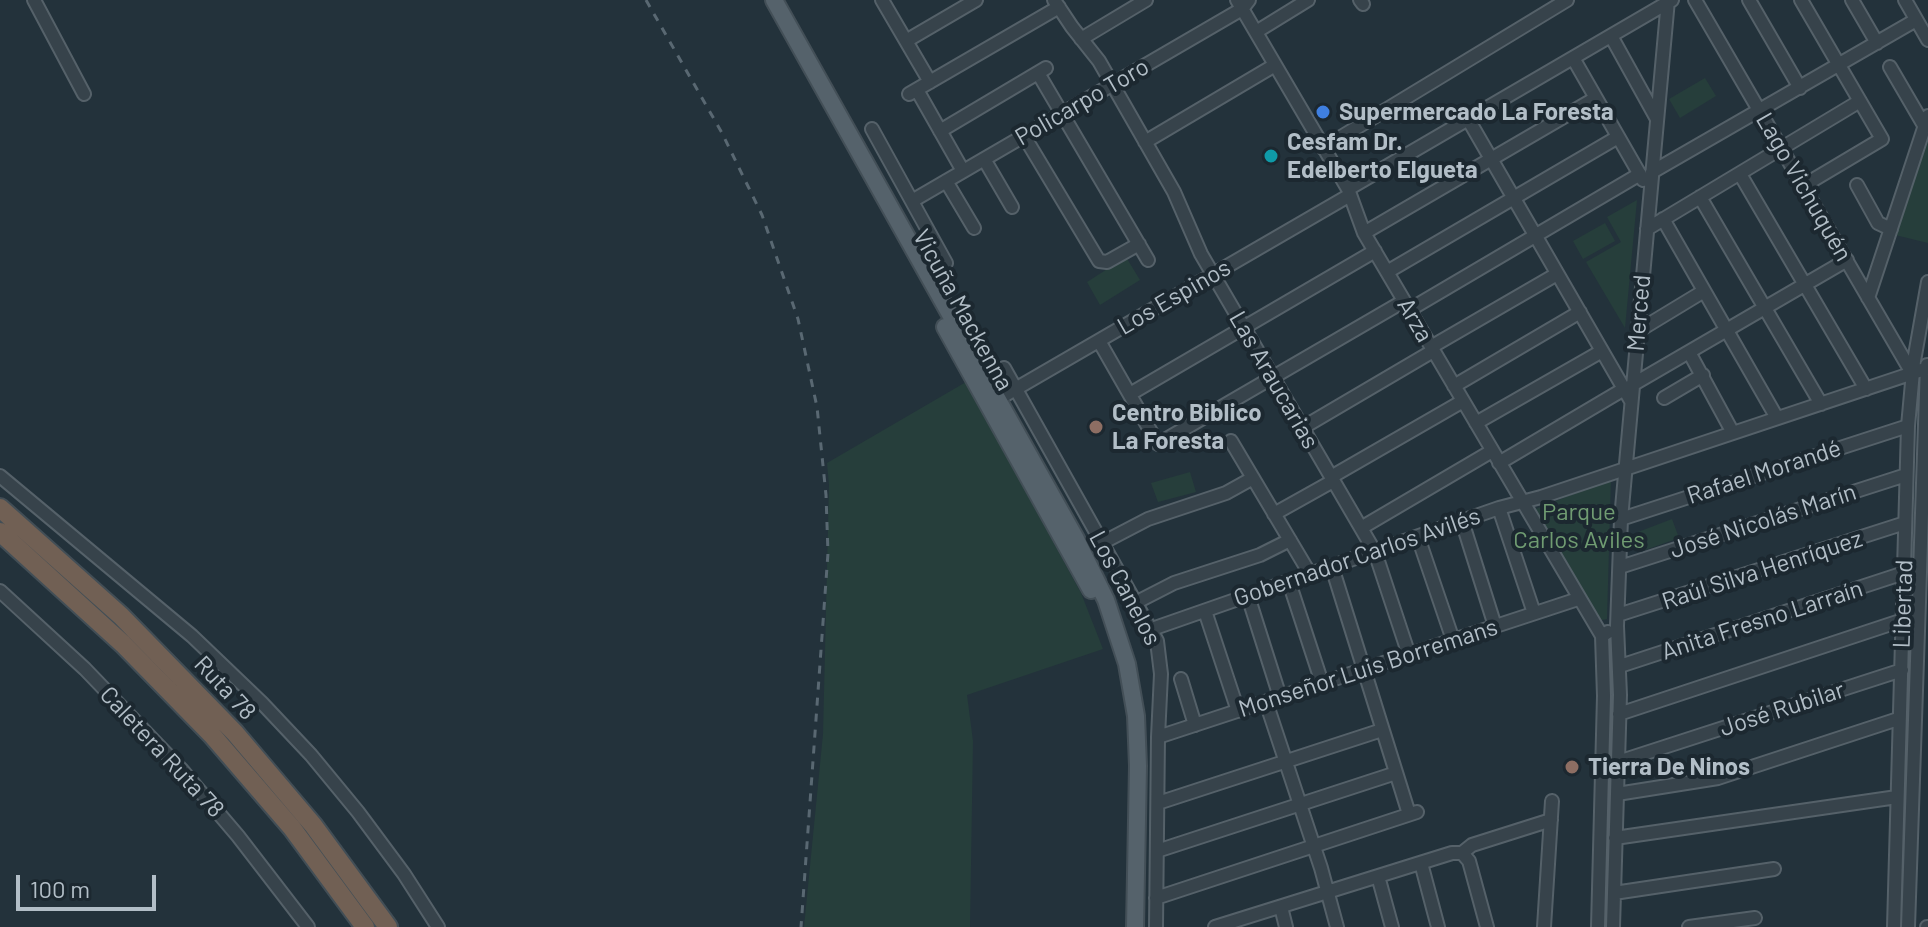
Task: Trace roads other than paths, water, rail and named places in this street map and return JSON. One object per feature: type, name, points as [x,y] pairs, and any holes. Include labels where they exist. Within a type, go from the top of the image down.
[{"type":"highway","name":"Ruta 78","points":[[0,508],[121,616],[217,713],[297,804],[388,927]]},
{"type":"highway","name":"Ruta 78","points":[[0,532],[123,644],[212,735],[292,828],[365,927]]},
{"type":"main road","name":"Vicuña Mackenna","points":[[764,0],[993,402],[1087,558],[1122,643],[1131,681],[1137,734],[1135,927]]},
{"type":"main road","name":"Vicuña Mackenna","points":[[774,0],[993,402]]},
{"type":"street","points":[[34,0],[84,94]]},
{"type":"street","points":[[882,0],[930,82]]},
{"type":"street","points":[[906,41],[976,0]]},
{"type":"street","points":[[1081,39],[1146,0]]},
{"type":"street","points":[[1256,32],[1308,0]]},
{"type":"street","points":[[1323,148],[1567,0]]},
{"type":"street","name":"Lago Vichuquén","points":[[1695,0],[1912,373]]},
{"type":"street","points":[[1749,0],[1800,88]]},
{"type":"street","points":[[1801,0],[1882,139],[1803,186]]},
{"type":"street","points":[[1852,0],[1877,43]]},
{"type":"street","points":[[1905,0],[1928,40]]},
{"type":"street","name":"Los Espinos","points":[[993,402],[1670,1]]},
{"type":"street","name":"Merced","points":[[1613,927],[1620,666],[1618,620],[1621,519],[1631,401],[1628,387],[1638,331],[1647,229],[1650,193],[1646,173],[1657,119],[1670,1]]},
{"type":"street","name":"Arza","points":[[1243,3],[1256,32],[1349,192],[1364,233],[1602,636]]},
{"type":"street","name":"Policarpo Toro","points":[[912,201],[1112,85],[1243,3]]},
{"type":"street","points":[[963,171],[913,92],[1057,4]]},
{"type":"street","name":"Las Araucarias","points":[[1057,4],[1099,61],[1174,192],[1212,275],[1375,552],[1409,655]]},
{"type":"street","points":[[1099,341],[1158,444],[1536,236],[1916,20]]},
{"type":"street","points":[[1611,36],[1657,119]]},
{"type":"street","points":[[1573,58],[1618,137],[1646,173]]},
{"type":"street","points":[[1145,142],[1275,65]]},
{"type":"street","points":[[1868,298],[1926,121],[1890,67]]},
{"type":"street","points":[[940,131],[1042,70],[1062,114],[1148,260]]},
{"type":"street","points":[[1364,233],[1596,98]]},
{"type":"street","points":[[1647,229],[1860,101]]},
{"type":"street","points":[[1468,119],[1602,351],[1628,387]]},
{"type":"street","points":[[872,129],[946,263]]},
{"type":"street","points":[[1024,136],[1099,261],[1107,262],[1139,244]]},
{"type":"street","points":[[1387,272],[1618,137]]},
{"type":"street","points":[[984,159],[1012,207]]},
{"type":"street","points":[[1740,174],[1866,389]]},
{"type":"street","points":[[946,181],[974,228]]},
{"type":"street","points":[[1857,185],[1878,223],[1891,229]]},
{"type":"street","points":[[1700,197],[1821,404]]},
{"type":"street","points":[[1663,219],[1777,418]]},
{"type":"street","points":[[1130,394],[1375,251]]},
{"type":"street","points":[[1361,528],[1628,387],[1847,260]]},
{"type":"street","points":[[1302,428],[1557,274]]},
{"type":"street","name":"Libertad","points":[[1894,927],[1908,426],[1912,373],[1928,282]]},
{"type":"street","points":[[1638,331],[1704,291]]},
{"type":"street","points":[[1454,386],[1580,312]]},
{"type":"street","points":[[1476,423],[1602,351]]},
{"type":"street","points":[[1689,352],[1733,433]]},
{"type":"street","name":"Libertad","points":[[1908,927],[1922,684],[1928,366]]},
{"type":"street","name":"Gobernador Carlos Avilés","points":[[1152,629],[1499,508],[1541,497],[1928,366]]},
{"type":"street","name":"Los Canelos","points":[[1004,368],[1152,629],[1161,662],[1156,927]]},
{"type":"street","points":[[1664,398],[1703,375]]},
{"type":"street","points":[[1274,514],[1463,401]]},
{"type":"street","name":"Rafael Morandé","points":[[1621,519],[1908,426]]},
{"type":"street","points":[[1231,441],[1310,574]]},
{"type":"street","points":[[0,476],[192,636],[262,703],[311,755],[358,812],[438,927]]},
{"type":"street","points":[[1102,543],[1148,519],[1226,493],[1253,478]]},
{"type":"street","name":"José Nicolás Marín","points":[[1620,567],[1906,482],[1925,482]]},
{"type":"street","points":[[1499,508],[1534,613]]},
{"type":"street","points":[[1462,521],[1495,626]]},
{"type":"street","name":"Raúl Silva Henríquez","points":[[1618,620],[1905,523]]},
{"type":"street","points":[[1418,537],[1453,640]]},
{"type":"street","points":[[1137,602],[1174,583],[1260,555],[1290,540]]},
{"type":"street","points":[[1156,898],[1413,813],[1396,773],[1332,567]]},
{"type":"street","name":"Anita Fresno Larraín","points":[[1620,666],[1904,573]]},
{"type":"street","points":[[1289,582],[1322,683]]},
{"type":"street","name":"Caletera Ruta 78","points":[[0,591],[96,680],[181,769],[248,847],[308,927]]},
{"type":"street","points":[[1248,596],[1280,697]]},
{"type":"street","name":"Monseñor Luis Borremans","points":[[1158,737],[1578,599]]},
{"type":"street","points":[[1205,611],[1238,711]]},
{"type":"street","points":[[1598,927],[1604,696],[1602,636],[1618,620]]},
{"type":"street","points":[[1619,714],[1903,620]]},
{"type":"street","name":"José Rubilar","points":[[1618,762],[1902,670]]},
{"type":"street","points":[[1181,679],[1195,725]]},
{"type":"street","points":[[1900,691],[1922,684]]},
{"type":"street","points":[[1266,702],[1314,846],[1337,927]]},
{"type":"street","points":[[1617,794],[1718,778],[1898,719]]},
{"type":"street","points":[[1158,803],[1382,730]]},
{"type":"street","points":[[1157,851],[1396,773]]},
{"type":"street","points":[[1615,838],[1897,797]]},
{"type":"street","points":[[1544,927],[1552,801]]},
{"type":"street","points":[[1462,853],[1472,845],[1551,820]]},
{"type":"street","points":[[1215,927],[1455,852],[1462,853],[1469,861],[1487,927]]},
{"type":"street","points":[[1421,863],[1438,927]]},
{"type":"street","points":[[1614,893],[1774,869]]},
{"type":"street","points":[[1378,876],[1392,927]]},
{"type":"street","points":[[1281,907],[1286,927]]},
{"type":"street","points":[[1689,927],[1755,918]]},
{"type":"railway","points":[[646,0],[722,133],[762,215],[798,319],[817,407],[828,553],[801,927]]},
{"type":"place","name":"Supermercado La Foresta","points":[[1323,112]]},
{"type":"place","name":"Cesfam Dr. Edelberto Elgueta","points":[[1271,156]]},
{"type":"place","name":"Centro Biblico La Foresta","points":[[1096,427]]},
{"type":"place","name":"Tierra De Ninos","points":[[1572,767]]},
{"type":"park label","name":"Parque Carlos Aviles","points":[[1579,526]]}]
